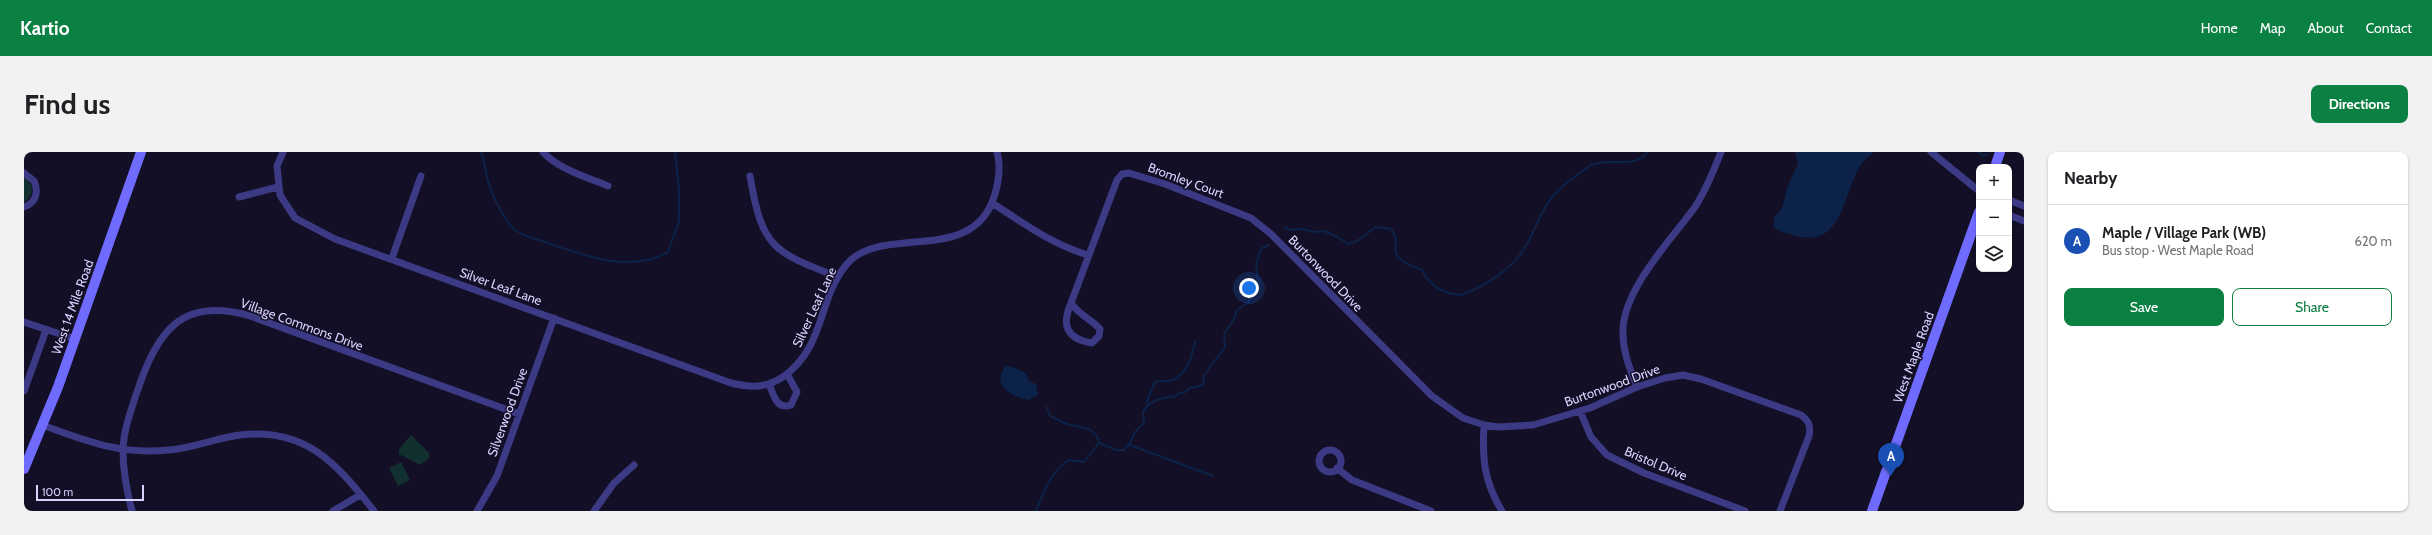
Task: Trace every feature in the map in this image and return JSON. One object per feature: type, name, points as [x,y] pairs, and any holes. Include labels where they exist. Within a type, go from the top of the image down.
[{"type":"street","name":"West 14 Mile Road","points":[[24,470],[74,339],[141,152]]},
{"type":"street","name":"Silver Leaf Lane","points":[[283,152],[277,166],[280,195],[295,218],[335,239],[392,258],[731,383],[758,388],[769,384],[794,369],[810,349],[838,277],[846,264],[858,255],[881,245],[934,242],[963,232],[976,224],[992,203]]},
{"type":"street","points":[[543,152],[550,160],[570,171],[608,186]]},
{"type":"street","points":[[997,152],[1000,167],[992,203],[1041,236],[1064,248],[1088,255]]},
{"type":"street","points":[[1637,387],[1625,358],[1623,328],[1628,307],[1646,273],[1696,205],[1721,152]]},
{"type":"street","points":[[1931,152],[1976,189]]},
{"type":"street","points":[[1996,164],[2000,152]]},
{"type":"street","points":[[24,173],[34,181],[37,192],[32,202],[24,207]]},
{"type":"street","name":"Bromley Court","points":[[1071,303],[1079,313],[1094,322],[1100,329],[1099,336],[1092,343],[1076,339],[1068,329],[1066,317],[1088,255],[1117,180],[1126,173],[1165,184],[1250,218],[1276,239]]},
{"type":"street","points":[[392,258],[421,176]]},
{"type":"street","points":[[750,176],[761,227],[778,249],[802,263],[838,277]]},
{"type":"street","points":[[239,197],[278,187]]},
{"type":"street","points":[[2012,201],[2024,206]]},
{"type":"street","points":[[2012,216],[2024,221]]},
{"type":"street","name":"West Maple Road","points":[[1872,511],[1976,220]]},
{"type":"street","name":"Burtonwood Drive","points":[[1276,239],[1432,396],[1463,418],[1484,425],[1498,427],[1533,425],[1580,411],[1637,387],[1665,378],[1683,375],[1701,379],[1801,415],[1807,420],[1810,428],[1809,436],[1780,511]]},
{"type":"street","name":"Village Commons Drive","points":[[132,511],[123,449],[130,411],[144,371],[157,342],[169,328],[188,316],[203,310],[219,309],[250,316],[519,414]]},
{"type":"street","name":"Silverwood Drive","points":[[477,511],[497,476],[554,318]]},
{"type":"street","points":[[24,322],[74,339]]},
{"type":"street","points":[[24,391],[46,330]]},
{"type":"street","points":[[769,384],[779,405],[783,407],[791,405],[796,392],[787,374]]},
{"type":"street","name":"Bristol Drive","points":[[1580,411],[1591,437],[1607,455],[1644,474],[1745,511]]},
{"type":"street","points":[[42,425],[104,447],[123,449],[169,450],[251,435],[288,437],[316,451],[331,461],[374,511]]},
{"type":"street","points":[[1484,425],[1482,459],[1488,482],[1499,510]]},
{"type":"street","points":[[594,511],[614,483],[634,464]]},
{"type":"street","points":[[1337,468],[1352,480],[1430,511]]},
{"type":"street","points":[[333,511],[360,495]]},
{"type":"green space","points":[[24,177],[31,186],[32,193],[24,202]]},
{"type":"green space","points":[[411,435],[429,453],[429,458],[420,465],[399,454],[399,449]]},
{"type":"green space","points":[[401,462],[410,480],[398,486],[389,468]]},
{"type":"water","points":[[1795,152],[1874,152],[1860,166],[1838,218],[1831,228],[1822,235],[1809,238],[1780,231],[1774,227],[1774,218],[1782,208],[1787,188],[1798,163]]},
{"type":"water","points":[[1006,366],[1013,367],[1023,372],[1029,381],[1036,384],[1038,395],[1028,400],[1009,393],[1001,384],[1000,378]]},
{"type":"waterway","points":[[481,152],[492,193],[503,215],[513,228],[526,236],[591,257],[622,262],[638,262],[668,252],[679,221],[679,189],[675,152]]},
{"type":"waterway","points":[[1284,227],[1291,230],[1303,229],[1313,232],[1324,231],[1338,237],[1348,244],[1357,241],[1376,227],[1391,229],[1395,235],[1396,255],[1400,259],[1422,270],[1429,281],[1443,291],[1461,295],[1480,287],[1515,261],[1527,244],[1549,201],[1556,192],[1588,167],[1603,162],[1635,161],[1642,158],[1647,152]]},
{"type":"waterway","points":[[1978,152],[1983,156],[1988,154]]},
{"type":"waterway","points":[[1099,443],[1116,450],[1124,450],[1130,443],[1135,432],[1144,423],[1143,412],[1149,404],[1158,400],[1176,396],[1180,392],[1184,393],[1190,388],[1203,385],[1204,375],[1225,347],[1224,334],[1234,319],[1237,310],[1248,303],[1252,293],[1259,288],[1256,265],[1262,248],[1269,245]]},
{"type":"waterway","points":[[1148,405],[1147,401],[1155,382],[1174,379],[1183,372],[1190,360],[1195,342]]},
{"type":"waterway","points":[[1047,407],[1050,416],[1067,424],[1082,427],[1095,433],[1098,437],[1099,443]]},
{"type":"waterway","points":[[1036,511],[1048,483],[1057,470],[1069,460],[1084,462],[1099,443]]},
{"type":"waterway","points":[[1130,445],[1213,476]]},
{"type":"place","name":"Maple / Village Park (WB)","points":[[1891,476]]}]
